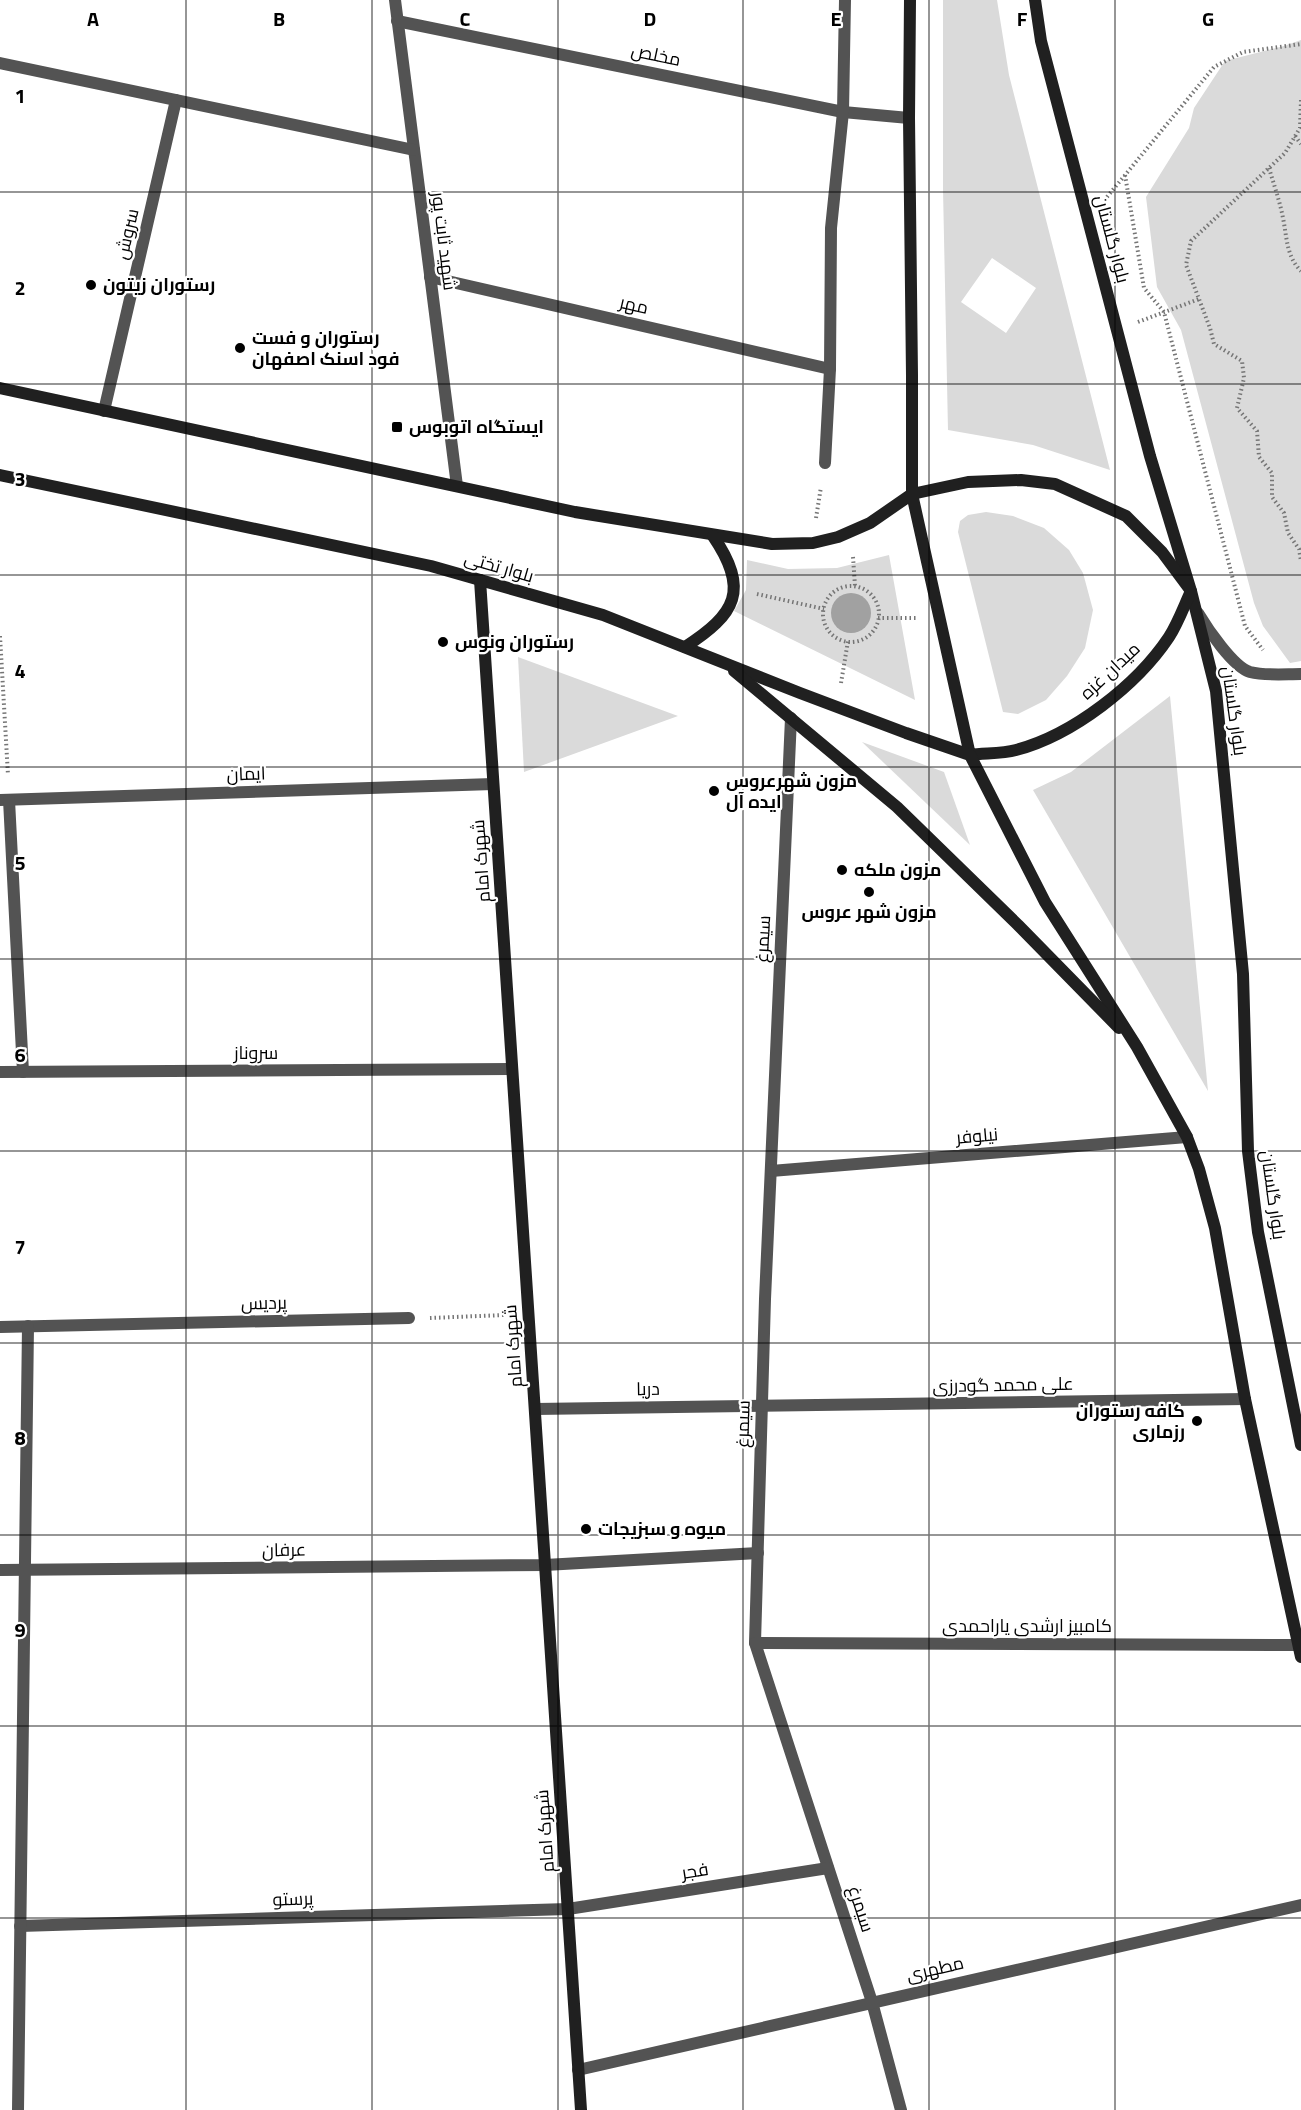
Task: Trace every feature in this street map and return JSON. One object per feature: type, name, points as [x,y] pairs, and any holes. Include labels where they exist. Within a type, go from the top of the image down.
[{"type":"main road","points":[[910,0],[912,494],[970,755],[1045,902],[1137,1047],[1187,1137],[1199,1169],[1215,1228],[1245,1399],[1300,1651]]},
{"type":"main road","name":"بلوار گلستان","points":[[1035,0],[1041,41],[1150,456],[1191,591],[1216,691],[1243,974],[1248,1151],[1258,1232],[1301,1445]]},
{"type":"main road","points":[[0,388],[575,512],[772,544],[813,543],[852,532],[870,523],[912,494],[968,482],[1021,480],[1055,484],[1126,516],[1162,552],[1191,591]]},
{"type":"main road","name":"بلوار تختی","points":[[0,475],[419,564],[603,615],[838,707],[970,755]]},
{"type":"main road","points":[[685,647],[710,631],[731,605],[734,588],[729,562],[713,536]]},
{"type":"main road","name":"شهرک امام","points":[[480,580],[581,2110]]},
{"type":"main road","name":"میدان غزه","points":[[970,755],[1016,750],[1060,733],[1092,714],[1146,667],[1170,636],[1191,591]]},
{"type":"main road","points":[[724,663],[897,807],[1018,925],[1137,1047]]},
{"type":"street","name":"شهید ثابت پور","points":[[395,0],[457,486]]},
{"type":"street","points":[[825,463],[830,369],[831,228],[843,112],[845,0]]},
{"type":"street","name":"مخلص","points":[[398,21],[843,112],[909,118]]},
{"type":"street","points":[[0,63],[414,150]]},
{"type":"street","name":"سروش","points":[[104,411],[176,100]]},
{"type":"street","name":"مهر","points":[[430,276],[830,369]]},
{"type":"street","points":[[1196,609],[1232,658],[1248,671],[1301,674]]},
{"type":"street","name":"سیمرغ","points":[[791,718],[771,1171],[755,1643],[872,2002],[901,2110]]},
{"type":"street","name":"ایمان","points":[[4,800],[493,784]]},
{"type":"street","points":[[4,800],[23,1072]]},
{"type":"street","name":"سروناز","points":[[0,1072],[512,1069]]},
{"type":"street","name":"نیلوفر","points":[[771,1171],[1187,1137]]},
{"type":"street","name":"پردیس","points":[[0,1327],[409,1318]]},
{"type":"street","points":[[18,2110],[28,1326]]},
{"type":"street","name":"علی محمد گودرزی","points":[[762,1406],[1245,1399]]},
{"type":"street","name":"دریا","points":[[535,1409],[762,1406]]},
{"type":"street","name":"عرفان","points":[[0,1570],[545,1565],[758,1553]]},
{"type":"street","name":"کامبیز ارشدی یاراحمدی","points":[[755,1643],[1300,1651]]},
{"type":"street","name":"فجر","points":[[568,1909],[828,1868]]},
{"type":"street","name":"مطهری","points":[[578,2070],[1301,1905]]},
{"type":"street","name":"پرستو","points":[[20,1926],[568,1909]]},
{"type":"path","points":[[1088,220],[1214,67],[1243,52],[1301,44]]},
{"type":"path","points":[[1301,100],[1300,128],[1285,153],[1191,241],[1186,265],[1214,344],[1242,361],[1244,378],[1237,408],[1257,431],[1259,457],[1272,473],[1272,497],[1284,513],[1288,533],[1299,549],[1301,561]]},
{"type":"path","points":[[1295,136],[1301,144]]},
{"type":"path","points":[[1269,168],[1283,218],[1287,247],[1301,271]]},
{"type":"path","points":[[1125,175],[1143,288],[1164,312],[1245,626],[1282,674]]},
{"type":"path","points":[[1117,330],[1199,299]]},
{"type":"path","points":[[813,543],[825,463]]},
{"type":"path","points":[[858,587],[873,597],[877,605],[878,618],[873,630],[867,636],[859,640],[848,641],[840,639],[826,627],[824,609],[826,600],[833,593],[841,588],[858,587]]},
{"type":"path","points":[[734,588],[824,609]]},
{"type":"path","points":[[878,618],[939,618]]},
{"type":"path","points":[[0,636],[4,800]]},
{"type":"path","points":[[838,707],[848,641]]},
{"type":"path","points":[[409,1318],[529,1314]]},
{"type":"shaded area","points":[[943,0],[997,0],[1009,75],[1110,470],[1033,445],[948,430],[943,189]],"holes":[[[992,258],[1036,288],[1006,333],[961,302]]]},
{"type":"shaded area","points":[[1301,40],[1301,661],[1290,663],[1263,626],[1254,603],[1181,330],[1157,287],[1146,197],[1189,128],[1194,108],[1225,61]]},
{"type":"shaded area","points":[[986,512],[1013,516],[1044,528],[1069,550],[1083,573],[1093,610],[1085,648],[1067,676],[1046,700],[1018,714],[1003,712],[958,532],[960,521],[968,515]]},
{"type":"shaded area","points":[[889,555],[915,700],[734,611],[746,590],[747,560],[788,569],[837,568]]},
{"type":"shaded area","points":[[851,593],[865,599],[871,613],[865,627],[851,633],[837,627],[831,613],[837,599]]},
{"type":"shaded area","points":[[518,657],[678,716],[524,772]]},
{"type":"shaded area","points":[[1170,696],[1208,1091],[1033,790],[1071,772]]},
{"type":"shaded area","points":[[862,742],[944,772],[970,845]]},
{"type":"place","name":"رستوران زیتون","points":[[91,285]]},
{"type":"place","name":"رستوران و فست فود اسنک اصفهان","points":[[240,348]]},
{"type":"place","name":"ایستگاه اتوبوس","points":[[397,427]]},
{"type":"place","name":"رستوران ونوس","points":[[443,642]]},
{"type":"place","name":"مزون شهرعروس ایده آل","points":[[714,791]]},
{"type":"place","name":"مزون ملکه","points":[[842,870]]},
{"type":"place","name":"مزون شهر عروس","points":[[869,892]]},
{"type":"place","name":"کافه رستوران رزماری","points":[[1197,1421]]},
{"type":"place","name":"میوه و سبزیجات","points":[[586,1529]]}]
